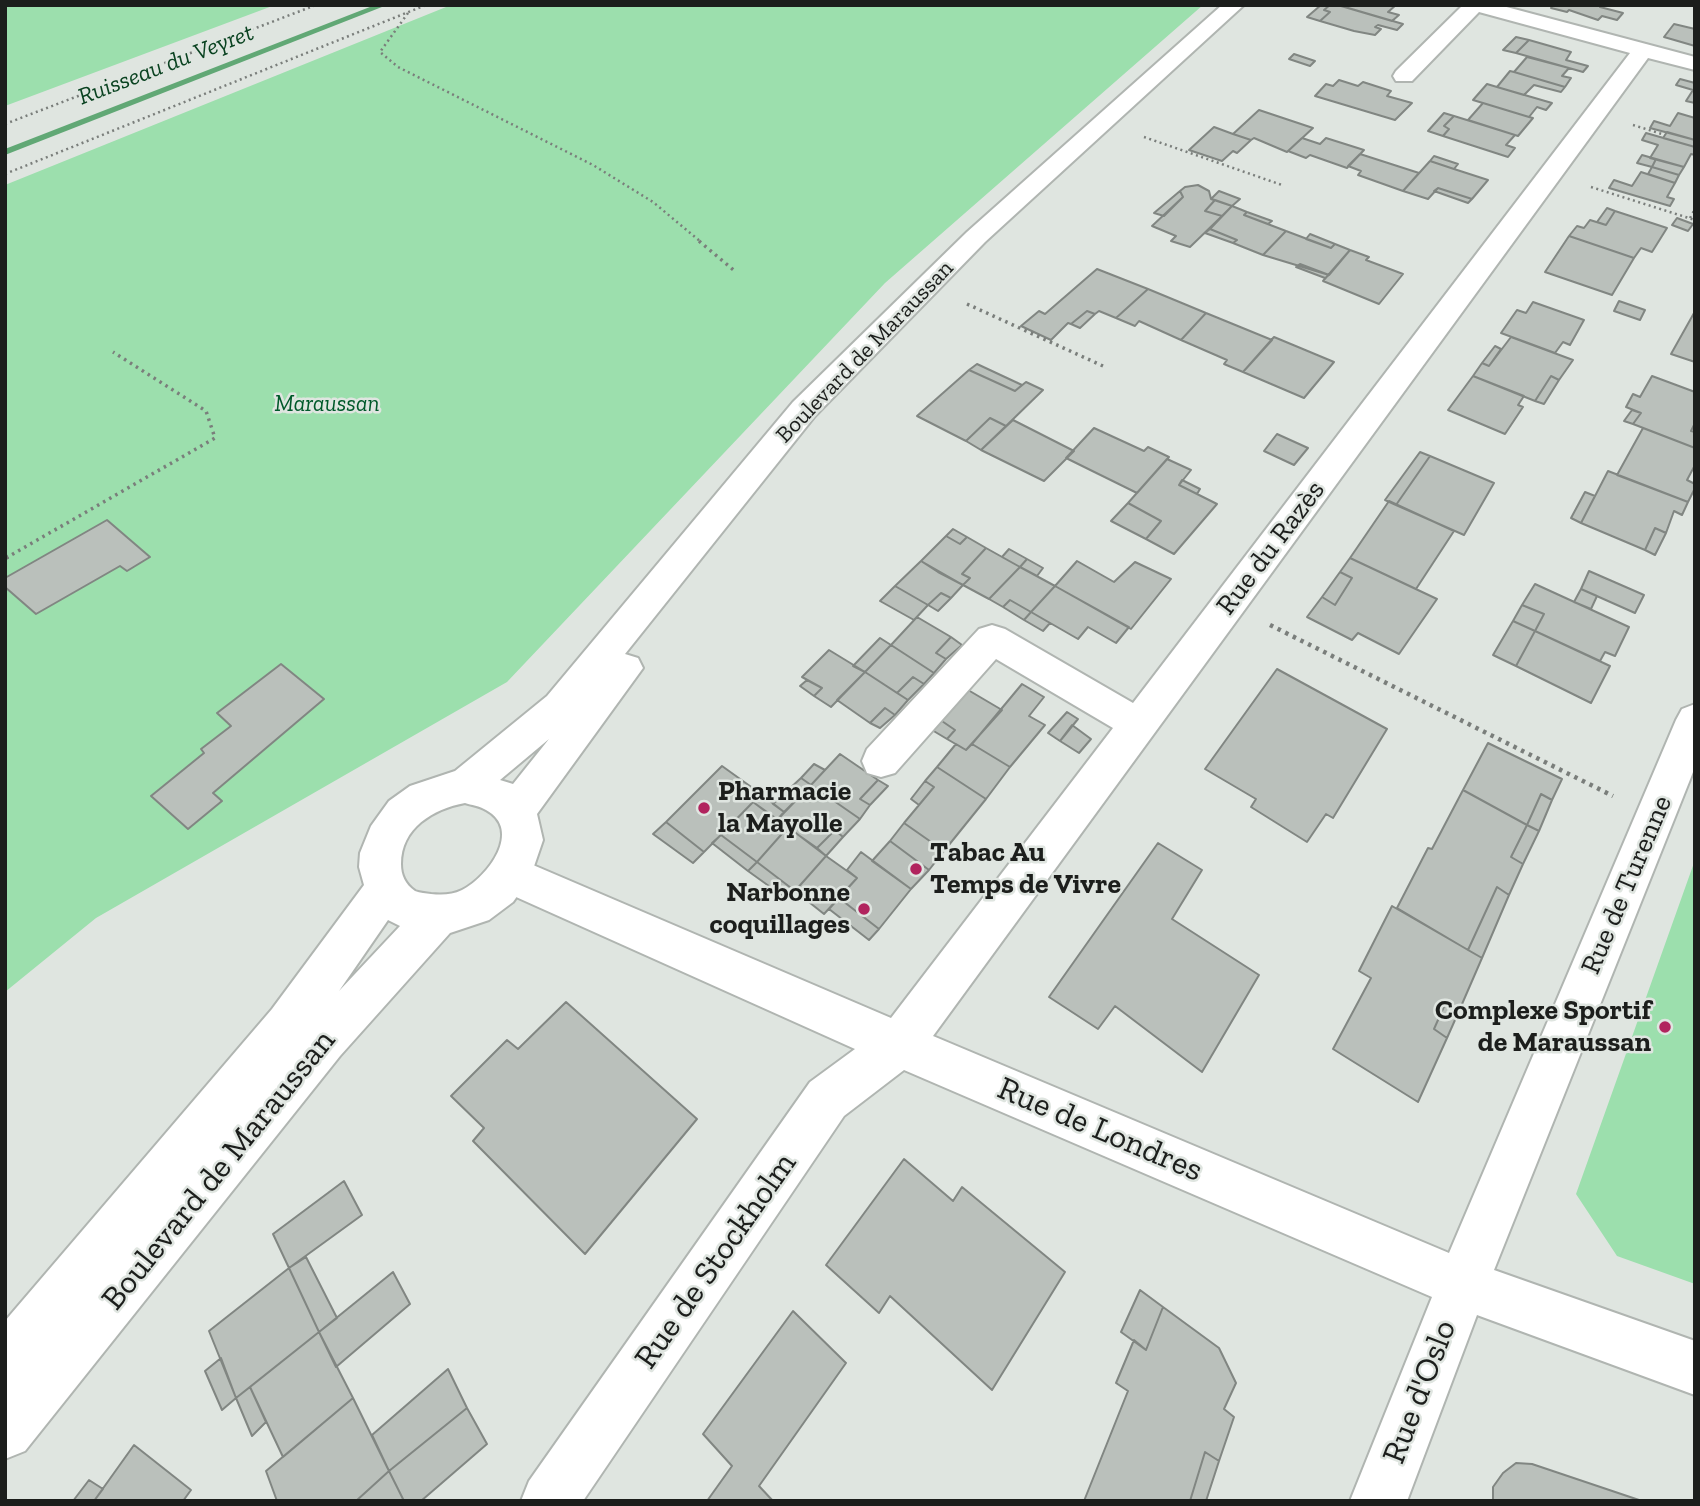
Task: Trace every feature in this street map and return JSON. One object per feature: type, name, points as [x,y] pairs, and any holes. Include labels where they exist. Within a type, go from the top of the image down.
[{"type":"main road","name":"Boulevard de Maraussan","points":[[466,786],[560,707],[814,400],[976,237],[1234,5]]},
{"type":"main road","name":"Boulevard de Maraussan","points":[[516,811],[625,669],[829,419],[952,297],[998,245],[1258,5]]},
{"type":"main road","points":[[1404,76],[1487,6],[1695,64]]},
{"type":"main road","name":"Rue du Razès","points":[[899,1045],[1643,50]]},
{"type":"main road","points":[[881,761],[992,639],[1139,725]]},
{"type":"main road","name":"Rue de Turenne","points":[[1462,1284],[1695,720]]},
{"type":"main road","points":[[466,786],[486,789],[504,798],[516,811],[524,831],[522,852],[511,875],[497,890],[480,902],[460,911],[439,915],[417,912],[398,904],[385,890],[378,872],[380,851],[388,831],[402,813],[421,799],[443,790],[466,786]]},
{"type":"main road","name":"Rue de Londres","points":[[511,875],[899,1045],[1462,1284],[1695,1368]]},
{"type":"main road","name":"Boulevard de Maraussan","points":[[5,1363],[288,1025],[385,890]]},
{"type":"main road","name":"Boulevard de Maraussan","points":[[5,1431],[324,1040],[439,915]]},
{"type":"main road","name":"Rue de Stockholm","points":[[553,1499],[827,1099],[899,1045]]},
{"type":"main road","name":"Rue d'Oslo","points":[[1378,1501],[1462,1284]]},
{"type":"path","points":[[5,124],[316,5]]},
{"type":"path","points":[[5,174],[426,5]]},
{"type":"path","points":[[408,13],[380,52],[398,66],[593,165],[653,202],[736,272]]},
{"type":"path","points":[[1124,130],[1282,185]]},
{"type":"path","points":[[1550,175],[1695,220]]},
{"type":"path","points":[[1690,218],[1695,209]]},
{"type":"path","points":[[952,297],[1102,366]]},
{"type":"path","points":[[5,558],[215,438],[206,411],[113,352]]},
{"type":"path","points":[[1228,605],[1655,817]]},
{"type":"green space","points":[[5,5],[275,5],[5,106]]},
{"type":"green space","name":"Maraussan","points":[[451,5],[1203,5],[885,283],[507,682],[96,918],[5,992],[5,185]]},
{"type":"green space","name":"Complexe Sportif de Maraussan","points":[[1695,860],[1695,1284],[1617,1256],[1576,1194]]},
{"type":"building","points":[[1321,5],[1330,5],[1324,10],[1330,12],[1320,21],[1307,17]]},
{"type":"building","points":[[1330,5],[1403,24],[1397,30],[1378,25],[1375,27],[1381,29],[1375,35],[1354,31],[1320,21],[1330,12],[1324,10]]},
{"type":"building","points":[[1396,5],[1388,12],[1399,15],[1392,21],[1341,6]]},
{"type":"building","points":[[1553,5],[1602,5],[1600,7],[1623,13],[1617,20],[1602,16],[1598,20],[1569,10],[1567,12],[1551,8]]},
{"type":"building","points":[[1674,24],[1695,29],[1695,46],[1664,37]]},
{"type":"building","points":[[1516,37],[1529,40],[1516,53],[1503,50]]},
{"type":"building","points":[[1529,40],[1571,52],[1566,60],[1588,66],[1583,72],[1516,53]]},
{"type":"building","points":[[1294,54],[1315,61],[1310,66],[1289,59]]},
{"type":"building","points":[[1527,57],[1569,68],[1562,76],[1571,78],[1565,87],[1514,72]]},
{"type":"building","points":[[1510,71],[1565,87],[1561,92],[1534,85],[1524,95],[1497,87]]},
{"type":"building","points":[[1680,79],[1695,83],[1695,103],[1686,101],[1693,90],[1676,85]]},
{"type":"building","points":[[1339,80],[1358,86],[1363,82],[1391,91],[1387,96],[1412,103],[1395,120],[1315,96],[1326,84],[1333,86]]},
{"type":"building","points":[[1487,84],[1552,103],[1546,110],[1537,107],[1529,117],[1473,100]]},
{"type":"building","points":[[1483,103],[1533,118],[1518,136],[1468,120]]},
{"type":"building","points":[[1259,110],[1313,128],[1287,152],[1254,138],[1251,140],[1233,134]]},
{"type":"building","points":[[1444,113],[1454,116],[1444,126],[1449,129],[1443,136],[1428,131]]},
{"type":"building","points":[[1678,113],[1695,118],[1695,140],[1650,128],[1654,121],[1670,126]]},
{"type":"building","points":[[1454,116],[1515,135],[1506,145],[1515,148],[1508,157],[1443,136],[1449,129],[1444,126]]},
{"type":"building","points":[[1214,127],[1251,140],[1237,153],[1233,151],[1222,161],[1189,150]]},
{"type":"building","points":[[1667,132],[1695,140],[1695,147],[1663,138]]},
{"type":"building","points":[[1646,133],[1695,147],[1695,155],[1691,154],[1684,167],[1650,158],[1658,145],[1642,140]]},
{"type":"building","points":[[1302,138],[1320,144],[1326,138],[1364,150],[1347,168],[1310,155],[1306,158],[1288,151]]},
{"type":"building","points":[[1360,154],[1419,173],[1403,191],[1358,175],[1361,171],[1348,166]]},
{"type":"building","points":[[1642,155],[1656,159],[1652,167],[1637,163]]},
{"type":"building","points":[[1434,156],[1458,164],[1454,169],[1430,161]]},
{"type":"building","points":[[1656,159],[1684,167],[1679,175],[1652,167]]},
{"type":"building","points":[[1430,161],[1488,180],[1472,199],[1438,188],[1428,199],[1403,191]]},
{"type":"building","points":[[1652,167],[1679,175],[1675,183],[1648,174]]},
{"type":"building","points":[[1641,172],[1675,183],[1667,197],[1674,199],[1670,206],[1609,188],[1614,180],[1632,186]]},
{"type":"building","points":[[1198,185],[1209,191],[1211,199],[1215,200],[1205,211],[1222,216],[1190,247],[1171,241],[1176,236],[1152,226],[1183,197],[1180,191],[1185,187]]},
{"type":"building","points":[[1438,188],[1472,199],[1468,203],[1434,191]]},
{"type":"building","points":[[1180,191],[1183,197],[1164,216],[1154,213]]},
{"type":"building","points":[[1219,191],[1240,199],[1232,206],[1211,199]]},
{"type":"building","points":[[1215,200],[1232,206],[1222,216],[1205,211]]},
{"type":"building","points":[[1232,206],[1247,212],[1244,215],[1286,231],[1263,255],[1233,243],[1237,240],[1210,229]]},
{"type":"building","points":[[1607,208],[1615,211],[1606,225],[1597,222]]},
{"type":"building","points":[[1615,211],[1667,228],[1652,252],[1641,248],[1634,258],[1569,236],[1577,226],[1584,228],[1590,220],[1606,225]]},
{"type":"building","points":[[1247,212],[1272,221],[1268,224],[1244,215]]},
{"type":"building","points":[[1677,218],[1693,224],[1688,231],[1672,225]]},
{"type":"building","points":[[1210,229],[1237,240],[1233,243],[1205,233]]},
{"type":"building","points":[[1286,231],[1331,248],[1335,244],[1350,250],[1329,275],[1263,255]]},
{"type":"building","points":[[1310,234],[1335,244],[1331,248],[1306,239]]},
{"type":"building","points":[[1569,236],[1634,258],[1612,295],[1545,272]]},
{"type":"building","points":[[1350,250],[1369,257],[1366,260],[1403,274],[1379,304],[1323,281]]},
{"type":"building","points":[[1300,264],[1329,275],[1325,278],[1296,267]]},
{"type":"building","points":[[1097,269],[1148,289],[1116,318],[1099,311],[1095,314],[1087,311],[1071,324],[1068,323],[1051,340],[1021,326],[1039,311],[1045,314]]},
{"type":"building","points":[[1148,289],[1206,313],[1181,340],[1139,321],[1135,326],[1116,318]]},
{"type":"building","points":[[1619,301],[1645,310],[1640,320],[1614,311]]},
{"type":"building","points":[[1533,302],[1584,320],[1570,345],[1563,342],[1555,353],[1501,333],[1517,310],[1526,313]]},
{"type":"building","points":[[1087,311],[1095,314],[1080,328],[1071,324]]},
{"type":"building","points":[[1206,313],[1272,340],[1243,372],[1224,364],[1227,360],[1181,340]]},
{"type":"building","points":[[1695,313],[1695,362],[1671,354]]},
{"type":"building","points":[[1274,337],[1334,362],[1304,398],[1243,372]]},
{"type":"building","points":[[1511,337],[1573,360],[1559,380],[1551,376],[1535,401],[1473,376],[1482,363],[1489,366]]},
{"type":"building","points":[[1495,346],[1501,349],[1489,366],[1482,363]]},
{"type":"building","points":[[977,364],[1022,385],[1015,391],[969,370]]},
{"type":"building","points":[[969,370],[1015,391],[1026,382],[1043,390],[1006,426],[990,418],[966,441],[917,416]]},
{"type":"building","points":[[1473,376],[1524,396],[1518,405],[1523,407],[1505,434],[1448,410]]},
{"type":"building","points":[[1551,376],[1559,380],[1544,404],[1535,401]]},
{"type":"building","points":[[1652,376],[1695,392],[1695,423],[1691,431],[1695,432],[1695,448],[1633,424],[1641,413],[1626,407],[1633,394],[1640,397]]},
{"type":"building","points":[[1632,410],[1641,413],[1633,424],[1624,421]]},
{"type":"building","points":[[990,418],[1006,426],[981,450],[966,441]]},
{"type":"building","points":[[1013,420],[1074,451],[1044,481],[981,450]]},
{"type":"building","points":[[1094,428],[1144,451],[1148,447],[1169,457],[1137,493],[1066,458]]},
{"type":"building","points":[[1643,428],[1695,448],[1695,465],[1687,480],[1695,484],[1695,488],[1688,502],[1617,475]]},
{"type":"building","points":[[1277,434],[1308,448],[1294,465],[1264,451]]},
{"type":"building","points":[[1420,452],[1430,456],[1396,505],[1385,500]]},
{"type":"building","points":[[1430,456],[1494,483],[1464,535],[1396,505]]},
{"type":"building","points":[[1167,459],[1191,470],[1179,485],[1217,504],[1174,554],[1146,539],[1161,521],[1128,503]]},
{"type":"building","points":[[1608,471],[1688,502],[1682,515],[1674,511],[1666,533],[1655,528],[1645,550],[1581,523]]},
{"type":"building","points":[[1182,480],[1200,489],[1197,494],[1179,485]]},
{"type":"building","points":[[1585,492],[1595,496],[1581,523],[1571,518]]},
{"type":"building","points":[[1389,501],[1454,531],[1416,589],[1350,558]]},
{"type":"building","points":[[1128,503],[1161,521],[1146,539],[1111,521]]},
{"type":"building","points":[[107,520],[150,557],[127,571],[120,566],[36,614],[5,587],[5,578]]},
{"type":"building","points":[[1655,528],[1666,533],[1655,555],[1645,550]]},
{"type":"building","points":[[953,529],[967,537],[960,544],[946,536]]},
{"type":"building","points":[[946,536],[960,544],[967,537],[986,548],[962,574],[970,578],[963,585],[921,561]]},
{"type":"building","points":[[986,548],[1020,567],[989,599],[963,585],[970,578],[962,574]]},
{"type":"building","points":[[1009,549],[1027,559],[1020,567],[1002,557]]},
{"type":"building","points":[[1350,558],[1437,599],[1399,654],[1358,633],[1352,640],[1307,617],[1322,597],[1335,605],[1352,578],[1340,572]]},
{"type":"building","points":[[1027,559],[1043,568],[1037,576],[1020,567]]},
{"type":"building","points":[[921,561],[963,585],[951,598],[941,593],[928,605],[895,586]]},
{"type":"building","points":[[1077,561],[1114,582],[1135,562],[1171,579],[1131,629],[1055,586]]},
{"type":"building","points":[[1020,567],[1055,586],[1031,612],[1010,600],[1003,607],[989,599]]},
{"type":"building","points":[[1589,571],[1644,595],[1635,613],[1581,589]]},
{"type":"building","points":[[1340,572],[1352,578],[1335,605],[1322,597]]},
{"type":"building","points":[[1535,584],[1629,627],[1615,656],[1605,652],[1600,661],[1535,631],[1544,614],[1522,605]]},
{"type":"building","points":[[895,586],[928,605],[914,620],[880,601]]},
{"type":"building","points":[[1055,586],[1129,627],[1116,643],[1088,627],[1078,639],[1031,612]]},
{"type":"building","points":[[1581,589],[1597,596],[1591,609],[1574,602]]},
{"type":"building","points":[[941,593],[951,598],[938,611],[928,605]]},
{"type":"building","points":[[1010,600],[1031,612],[1024,620],[1003,607]]},
{"type":"building","points":[[1522,605],[1544,614],[1535,631],[1513,621]]},
{"type":"building","points":[[1031,612],[1050,623],[1043,631],[1024,620]]},
{"type":"building","points":[[917,617],[951,637],[936,653],[946,659],[934,673],[891,645]]},
{"type":"building","points":[[1513,621],[1535,631],[1516,666],[1493,655]]},
{"type":"building","points":[[1535,631],[1610,666],[1591,703],[1516,666]]},
{"type":"building","points":[[951,637],[962,645],[946,659],[936,653]]},
{"type":"building","points":[[880,638],[891,645],[865,672],[853,666]]},
{"type":"building","points":[[891,645],[934,673],[924,684],[913,677],[897,693],[865,672]]},
{"type":"building","points":[[829,650],[865,672],[831,707],[814,696],[822,688],[802,677]]},
{"type":"building","points":[[281,664],[324,699],[213,793],[222,801],[188,829],[151,796],[204,753],[201,749],[231,726],[217,713]]},
{"type":"building","points":[[1277,669],[1387,729],[1333,818],[1326,814],[1307,842],[1251,807],[1256,799],[1205,769]]},
{"type":"building","points":[[865,672],[908,700],[895,715],[885,708],[870,723],[837,700]]},
{"type":"building","points":[[913,677],[924,684],[908,700],[897,693]]},
{"type":"building","points":[[807,680],[822,688],[814,696],[800,686]]},
{"type":"building","points":[[1022,684],[1044,697],[1029,716],[1045,725],[1010,767],[972,744]]},
{"type":"building","points":[[963,687],[1002,710],[966,750],[947,739],[955,730],[936,717]]},
{"type":"building","points":[[885,708],[895,715],[880,728],[870,723]]},
{"type":"building","points":[[1067,712],[1078,719],[1060,741],[1048,733]]},
{"type":"building","points":[[936,717],[955,730],[947,739],[927,727]]},
{"type":"building","points":[[1072,725],[1091,739],[1079,753],[1060,741]]},
{"type":"building","points":[[1488,743],[1562,779],[1552,800],[1541,794],[1527,825],[1463,790]]},
{"type":"building","points":[[956,744],[966,750],[972,744],[1010,767],[986,799],[937,767]]},
{"type":"building","points":[[840,754],[878,780],[860,799],[870,805],[860,819],[811,785]]},
{"type":"building","points":[[814,764],[825,770],[811,785],[801,778]]},
{"type":"building","points":[[722,766],[761,794],[704,852],[666,822]]},
{"type":"building","points":[[937,767],[986,799],[944,851],[904,823],[934,787],[925,781]]},
{"type":"building","points":[[801,778],[811,785],[784,812],[773,804]]},
{"type":"building","points":[[878,780],[888,786],[870,805],[860,799]]},
{"type":"building","points":[[925,781],[934,787],[919,805],[911,799]]},
{"type":"building","points":[[811,785],[860,819],[843,837],[835,830],[817,848],[777,820]]},
{"type":"building","points":[[1463,790],[1527,825],[1511,857],[1523,864],[1509,895],[1497,887],[1468,950],[1397,908],[1428,848],[1432,849]]},
{"type":"building","points":[[761,794],[784,812],[777,820],[753,802]]},
{"type":"building","points":[[1541,794],[1552,800],[1539,831],[1527,825]]},
{"type":"building","points":[[753,802],[788,827],[757,862],[721,835]]},
{"type":"building","points":[[666,822],[704,852],[693,863],[653,834]]},
{"type":"building","points":[[904,823],[944,851],[929,870],[890,841]]},
{"type":"building","points":[[1527,825],[1539,831],[1523,864],[1511,857]]},
{"type":"building","points":[[788,827],[826,856],[795,891],[757,862]]},
{"type":"building","points":[[835,830],[843,837],[826,856],[817,848]]},
{"type":"building","points":[[721,835],[757,862],[748,871],[712,843]]},
{"type":"building","points":[[890,841],[929,870],[911,889],[872,861]]},
{"type":"building","points":[[1158,843],[1202,870],[1172,919],[1259,975],[1202,1072],[1115,1006],[1098,1029],[1049,997]]},
{"type":"building","points":[[861,852],[911,889],[879,929],[839,898],[857,878],[847,870]]},
{"type":"building","points":[[826,856],[857,878],[824,914],[795,891]]},
{"type":"building","points":[[757,862],[795,891],[787,899],[748,871]]},
{"type":"building","points":[[1497,887],[1509,895],[1482,958],[1468,950]]},
{"type":"building","points":[[839,898],[879,929],[869,940],[829,909]]},
{"type":"building","points":[[1392,906],[1482,958],[1459,1011],[1446,1002],[1434,1029],[1447,1038],[1418,1102],[1333,1049],[1371,978],[1359,971]]},
{"type":"building","points":[[566,1002],[697,1119],[585,1254],[473,1141],[484,1128],[451,1096],[507,1040],[518,1049]]},
{"type":"building","points":[[1446,1002],[1459,1011],[1447,1038],[1434,1029]]},
{"type":"building","points":[[904,1159],[953,1201],[962,1187],[1065,1272],[992,1390],[890,1296],[879,1313],[826,1265]]},
{"type":"building","points":[[344,1181],[362,1215],[289,1268],[273,1234]]},
{"type":"building","points":[[306,1257],[337,1318],[319,1332],[289,1268]]},
{"type":"building","points":[[289,1268],[319,1332],[236,1398],[209,1331]]},
{"type":"building","points":[[393,1272],[410,1304],[336,1367],[319,1332]]},
{"type":"building","points":[[1140,1290],[1163,1307],[1146,1350],[1121,1332]]},
{"type":"building","points":[[1163,1307],[1219,1348],[1236,1383],[1224,1409],[1234,1417],[1219,1461],[1205,1452],[1190,1501],[1084,1501],[1128,1391],[1116,1383],[1134,1340],[1146,1350]]},
{"type":"building","points":[[793,1311],[846,1363],[759,1486],[773,1501],[707,1501],[732,1466],[703,1434]]},
{"type":"building","points":[[319,1332],[353,1398],[283,1457],[250,1387]]},
{"type":"building","points":[[221,1358],[236,1398],[222,1410],[205,1371]]},
{"type":"building","points":[[448,1369],[467,1408],[389,1471],[372,1435]]},
{"type":"building","points":[[250,1387],[266,1422],[252,1436],[236,1398]]},
{"type":"building","points":[[353,1398],[389,1471],[356,1501],[277,1501],[266,1471]]},
{"type":"building","points":[[467,1408],[487,1444],[421,1501],[404,1501],[389,1471]]},
{"type":"building","points":[[134,1445],[191,1490],[183,1501],[94,1501]]},
{"type":"building","points":[[1205,1452],[1219,1461],[1206,1501],[1190,1501]]},
{"type":"building","points":[[1516,1463],[1532,1464],[1642,1501],[1493,1501],[1493,1487],[1503,1473]]},
{"type":"building","points":[[389,1471],[404,1501],[356,1501]]},
{"type":"building","points":[[89,1480],[103,1489],[94,1501],[73,1501]]},
{"type":"waterway","name":"Ruisseau du Veyret","points":[[5,152],[383,5]]},
{"type":"place","name":"Pharmacie la Mayolle","points":[[704,808]]},
{"type":"place","name":"Tabac Au Temps de Vivre","points":[[916,869]]},
{"type":"place","name":"Narbonne coquillages","points":[[864,909]]},
{"type":"place","name":"Complexe Sportif de Maraussan","points":[[1665,1027]]}]
